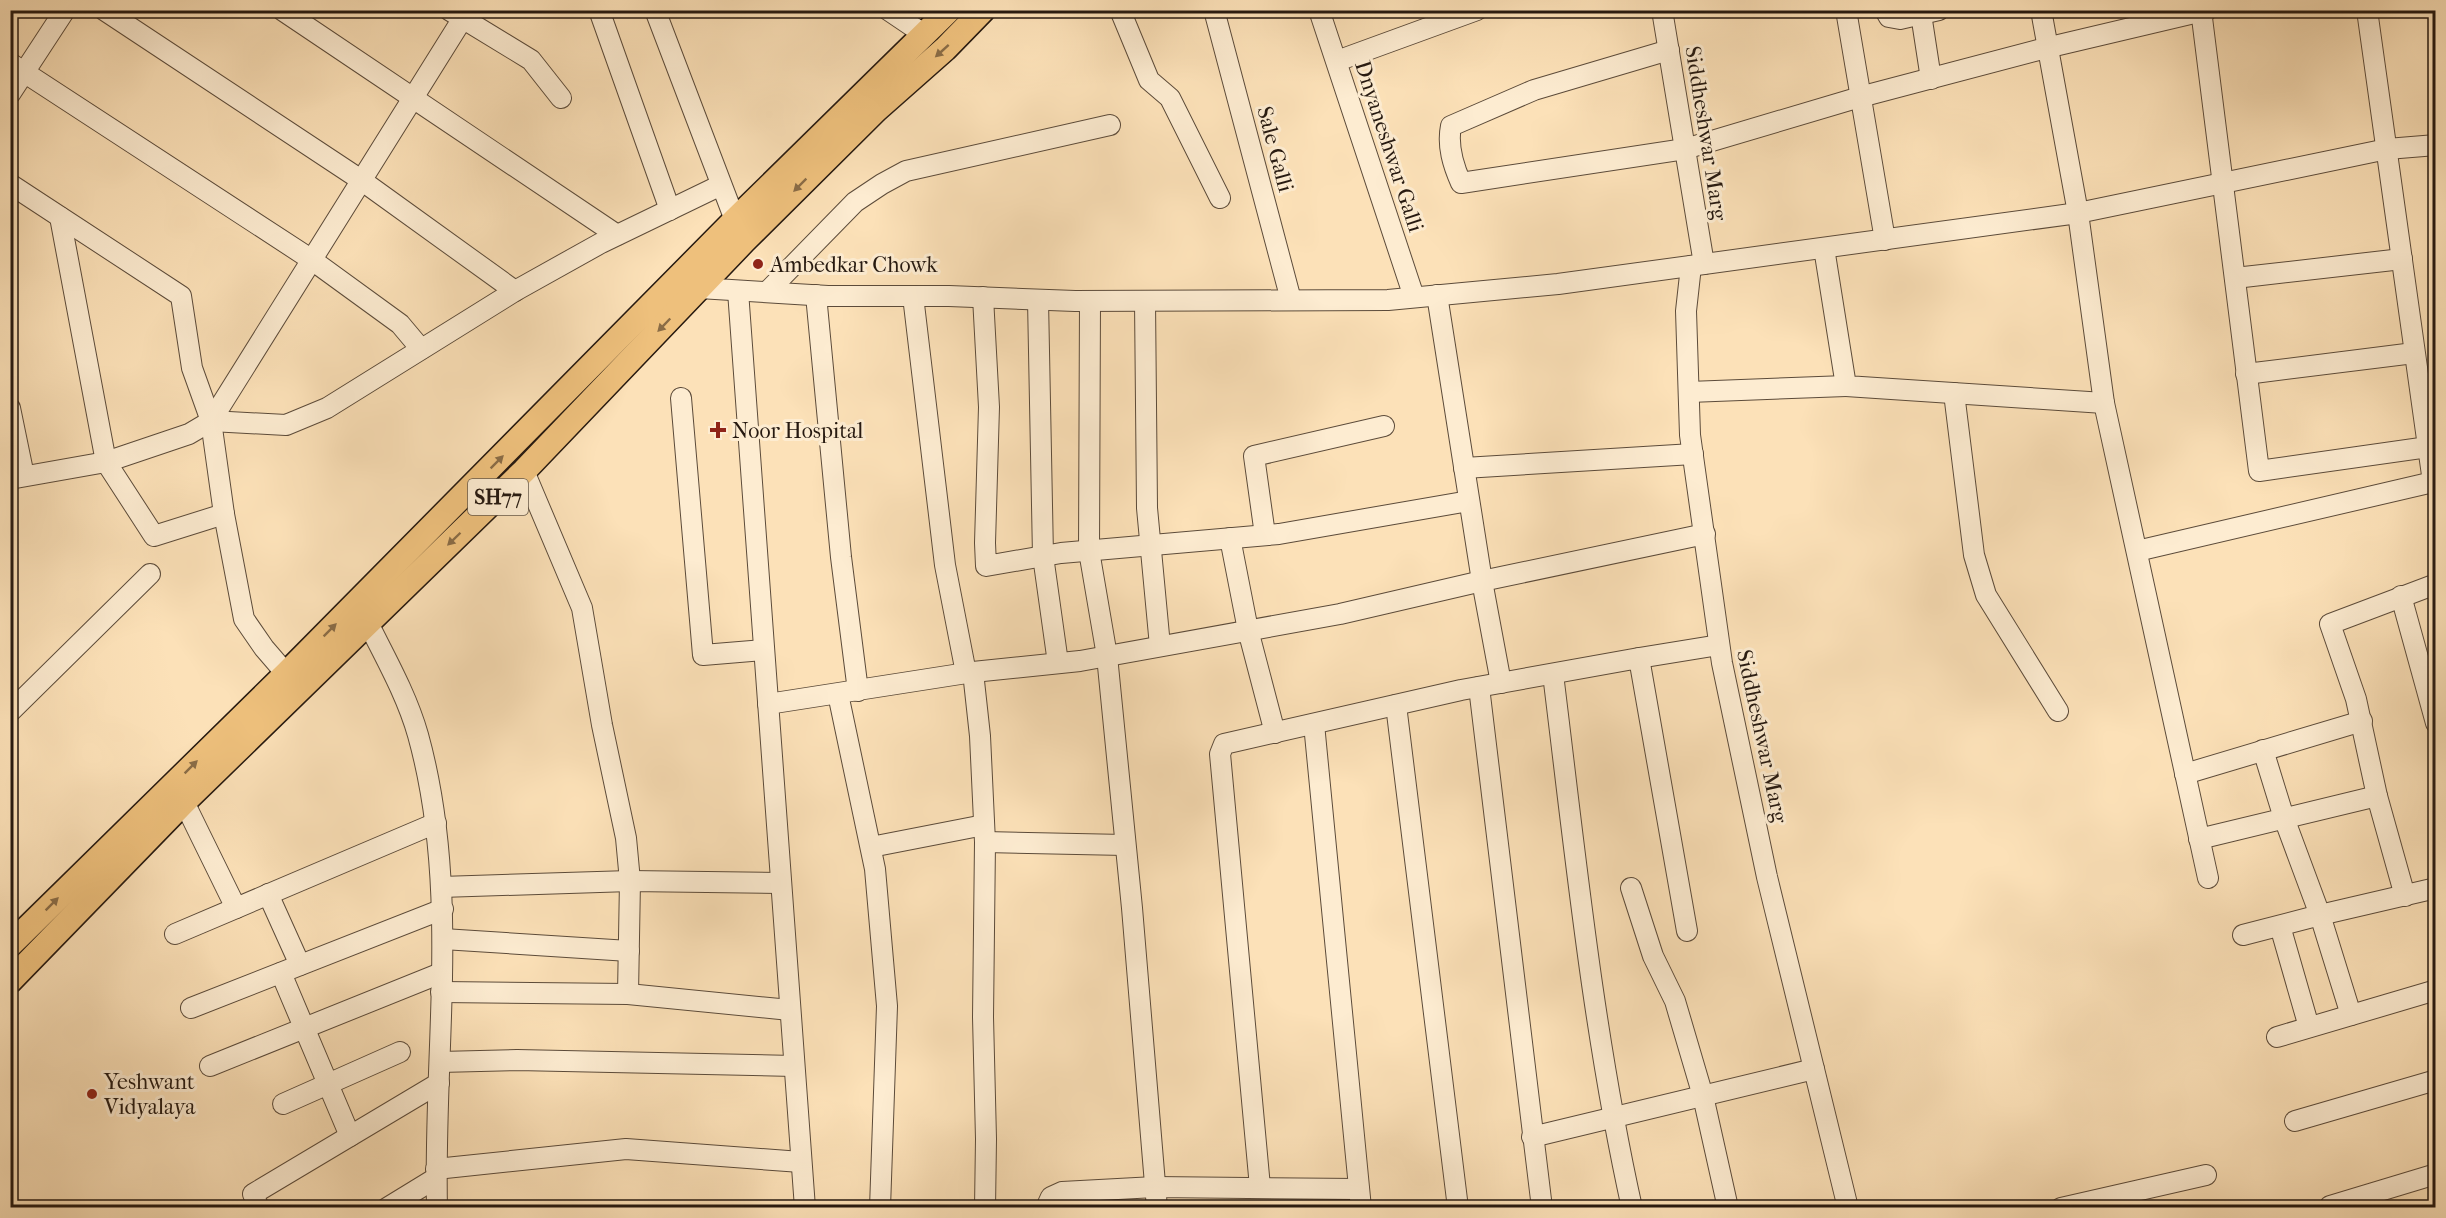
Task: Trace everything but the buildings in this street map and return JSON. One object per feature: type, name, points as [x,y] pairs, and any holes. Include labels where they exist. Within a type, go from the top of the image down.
[{"type":"main road","name":"SH77","points":[[10,981],[184,802],[293,682],[735,220],[949,10]]},
{"type":"main road","name":"SH77","points":[[10,945],[293,682],[368,623],[524,471],[699,288],[876,110],[945,49],[983,10]]},
{"type":"street","points":[[10,94],[17,68],[65,10]]},
{"type":"street","points":[[104,10],[362,180],[515,291]]},
{"type":"street","points":[[282,10],[617,235]]},
{"type":"street","points":[[598,10],[670,210]]},
{"type":"street","points":[[655,10],[735,220]]},
{"type":"street","points":[[888,10],[925,35]]},
{"type":"street","points":[[1120,10],[1149,80],[1170,98],[1220,198]]},
{"type":"street","name":"Sale Galli","points":[[1214,10],[1291,300]]},
{"type":"street","name":"Dnyaneshwar Galli","points":[[1318,10],[1337,61],[1414,297]]},
{"type":"street","points":[[1337,61],[1477,10]]},
{"type":"street","name":"Siddheshwar Marg","points":[[1662,10],[1685,149],[1697,265],[1686,311],[1689,392],[1693,454],[1706,534],[1719,645],[1767,877],[1848,1208]]},
{"type":"street","points":[[1846,10],[1885,240]]},
{"type":"street","points":[[1885,10],[1889,17],[1900,19],[1930,12],[1931,79]]},
{"type":"street","points":[[2041,10],[2046,48],[2078,213],[2104,403],[2208,878]]},
{"type":"street","points":[[2137,551],[2434,482],[2367,10]]},
{"type":"street","points":[[1669,50],[1534,90],[1451,126],[1448,140],[1455,170],[1461,183],[1685,149],[1860,97],[2046,48],[2203,11],[2259,471],[2428,447]]},
{"type":"street","points":[[10,408],[17,477],[106,462],[189,434],[211,421],[412,99],[459,14],[531,60],[561,99]]},
{"type":"street","points":[[17,68],[312,260],[400,324],[421,349]]},
{"type":"street","points":[[767,292],[855,202],[906,171],[1110,125]]},
{"type":"street","points":[[699,288],[816,295],[983,297],[1090,302],[1388,300],[1558,284],[2078,213],[2387,149],[2436,145]]},
{"type":"street","points":[[10,184],[181,296],[192,368],[211,421],[224,514],[244,619],[264,648],[293,682]]},
{"type":"street","points":[[211,421],[286,425],[327,408],[515,291],[617,235],[721,185]]},
{"type":"street","points":[[60,217],[106,462],[154,536],[224,514]]},
{"type":"street","points":[[1824,248],[1846,386]]},
{"type":"street","points":[[2235,278],[2402,259]]},
{"type":"street","points":[[738,291],[805,1208]]},
{"type":"street","points":[[816,295],[841,557],[858,691]]},
{"type":"street","points":[[1437,295],[1482,581],[1501,682]]},
{"type":"street","points":[[913,296],[945,565],[970,672],[980,736],[985,833],[983,1017],[985,1208]]},
{"type":"street","points":[[983,297],[989,406],[986,566],[1089,550],[1265,535],[1469,501]]},
{"type":"street","points":[[1038,300],[1043,556],[1058,663]]},
{"type":"street","points":[[1145,301],[1146,450],[1150,545],[1160,646]]},
{"type":"street","points":[[1090,302],[1089,550],[1107,656],[1156,1208]]},
{"type":"street","points":[[2246,374],[2414,353]]},
{"type":"street","points":[[1689,392],[1846,386],[2104,403]]},
{"type":"street","points":[[1954,393],[1974,555],[1986,595],[2058,711]]},
{"type":"street","points":[[681,398],[703,656],[764,650]]},
{"type":"street","points":[[1265,535],[1254,456],[1384,426]]},
{"type":"street","points":[[1464,468],[1693,454]]},
{"type":"street","points":[[524,471],[582,608],[602,725],[626,838],[630,881],[627,994]]},
{"type":"street","points":[[768,704],[970,672],[1107,656],[1340,614],[1482,581],[1706,534]]},
{"type":"street","points":[[1230,538],[1248,630],[1275,733]]},
{"type":"street","points":[[10,712],[150,574]]},
{"type":"street","points":[[2404,896],[2377,796],[2362,721],[2330,624],[2436,584]]},
{"type":"street","points":[[2402,596],[2436,723]]},
{"type":"street","points":[[368,623],[393,672],[418,735],[435,823],[443,909],[437,1208]]},
{"type":"street","points":[[1260,1187],[1220,754],[1224,744],[1501,682],[1719,645]]},
{"type":"street","points":[[1639,658],[1687,932]]},
{"type":"street","points":[[1553,674],[1591,983],[1612,1117],[1632,1208]]},
{"type":"street","points":[[1479,687],[1542,1208]]},
{"type":"street","points":[[838,694],[875,869],[887,1006],[880,1208]]},
{"type":"street","points":[[1395,705],[1458,1208]]},
{"type":"street","points":[[2185,774],[2362,721]]},
{"type":"street","points":[[1046,1208],[1051,1197],[1062,1192],[1155,1187],[1260,1187],[1359,1198],[1314,724]]},
{"type":"street","points":[[2263,750],[2284,818],[2320,915],[2350,1015]]},
{"type":"street","points":[[2199,839],[2377,796]]},
{"type":"street","points":[[184,802],[236,908]]},
{"type":"street","points":[[175,934],[435,823]]},
{"type":"street","points":[[871,847],[985,833],[1125,846]]},
{"type":"street","points":[[441,886],[630,881],[780,884]]},
{"type":"street","points":[[1631,888],[1653,956],[1675,1001],[1703,1096],[1728,1208]]},
{"type":"street","points":[[2244,935],[2436,888]]},
{"type":"street","points":[[268,894],[300,965]]},
{"type":"street","points":[[191,1008],[443,909]]},
{"type":"street","points":[[2280,926],[2309,1028]]},
{"type":"street","points":[[443,939],[629,951]]},
{"type":"street","points":[[281,973],[350,1136]]},
{"type":"street","points":[[210,1066],[304,1028],[441,982],[627,994],[790,1010]]},
{"type":"street","points":[[2277,1037],[2436,990]]},
{"type":"street","points":[[283,1104],[400,1052]]},
{"type":"street","points":[[440,1062],[517,1060],[794,1066]]},
{"type":"street","points":[[1532,1137],[1814,1069]]},
{"type":"street","points":[[2295,1121],[2436,1080]]},
{"type":"street","points":[[259,1208],[253,1194],[439,1083]]},
{"type":"street","points":[[387,1208],[436,1173],[626,1149],[801,1162]]},
{"type":"street","points":[[2330,1206],[2436,1174]]},
{"type":"street","points":[[2061,1208],[2206,1175]]},
{"type":"place","name":"Ambedkar Chowk","points":[[758,264]]},
{"type":"place","name":"Noor Hospital","points":[[718,430]]},
{"type":"place","name":"Yeshwant Vidyalaya","points":[[92,1094]]}]
